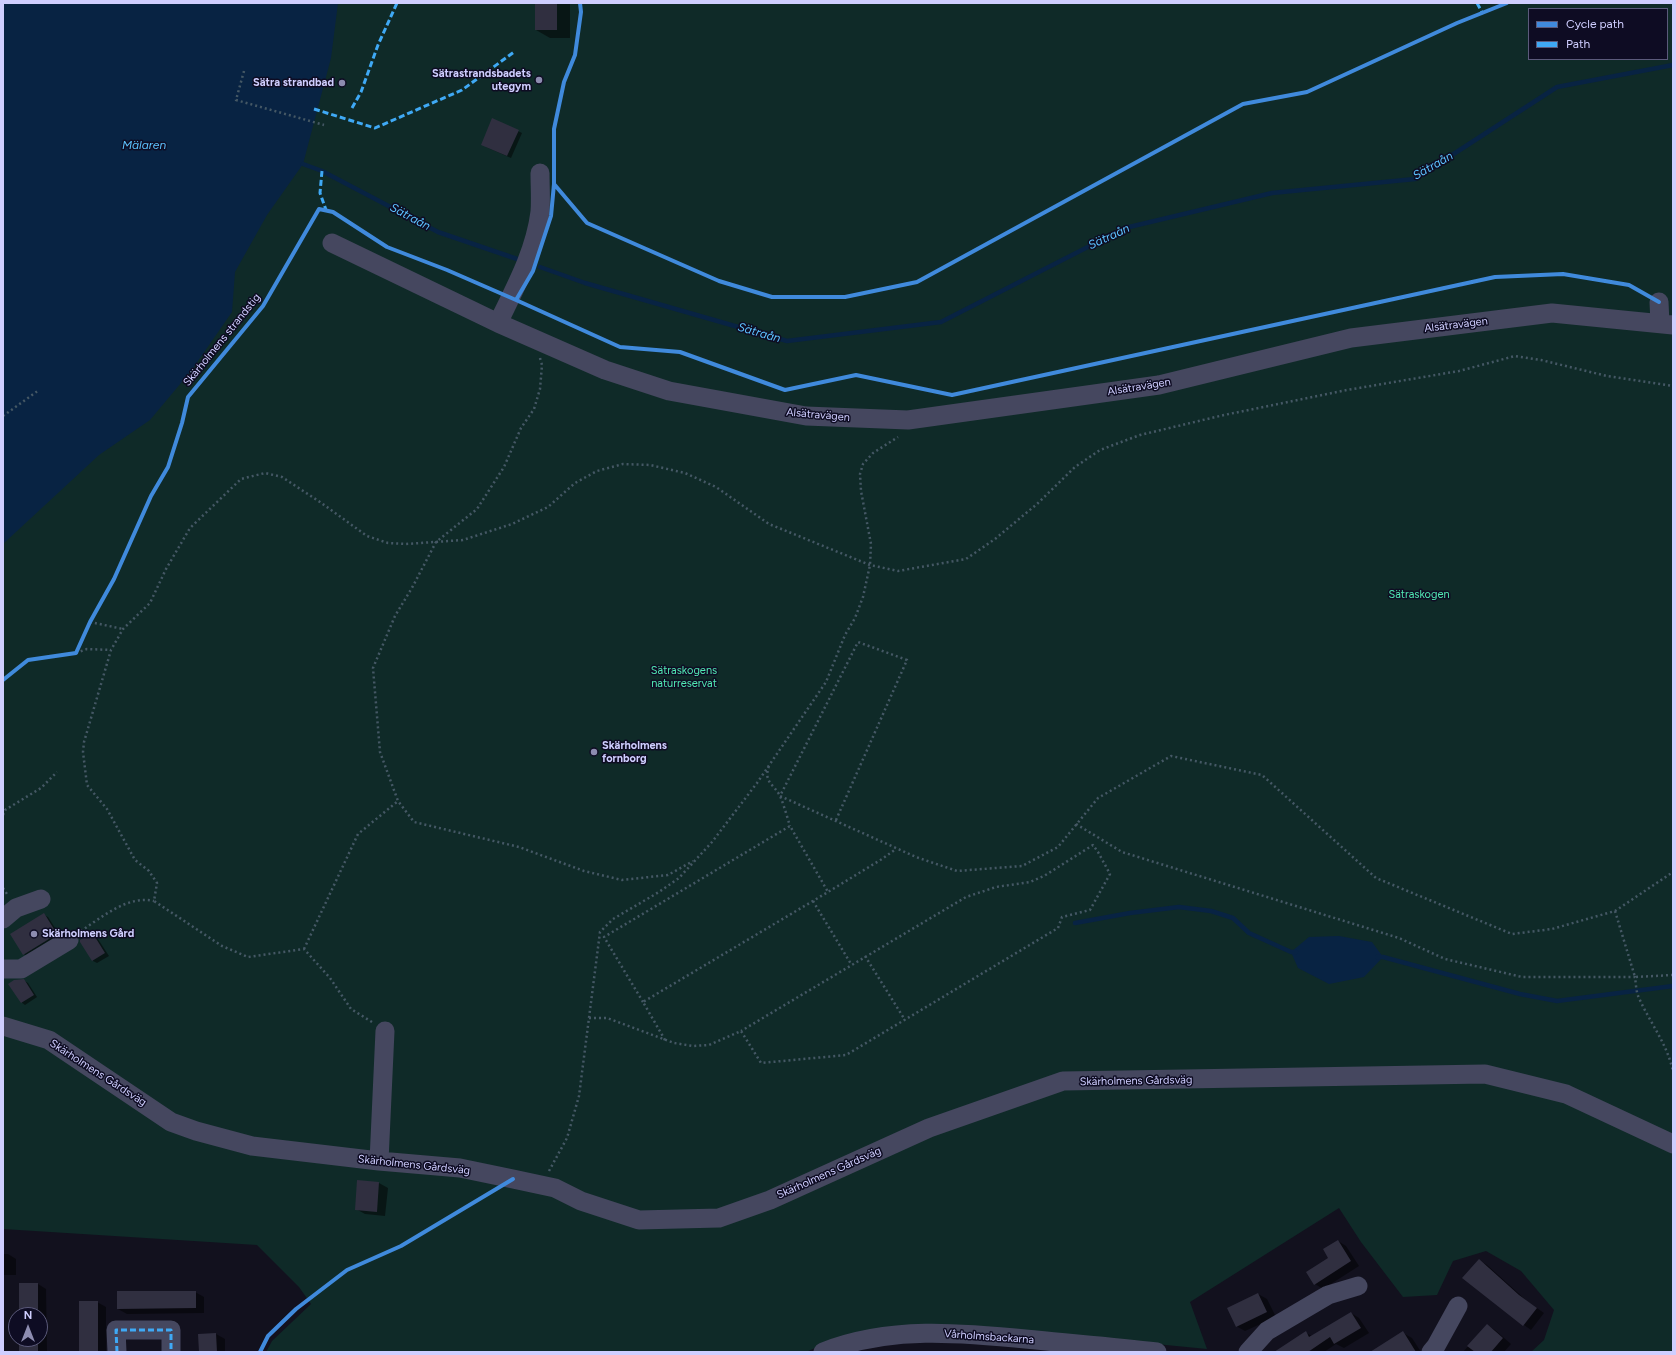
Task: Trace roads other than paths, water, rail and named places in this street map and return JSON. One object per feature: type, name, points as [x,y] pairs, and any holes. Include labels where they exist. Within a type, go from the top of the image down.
[{"type":"street","points":[[498,324],[527,263],[533,245],[540,212],[540,173]]},
{"type":"street","name":"Alsätravägen","points":[[332,243],[498,324],[605,370],[669,391],[806,416],[908,420],[1159,385],[1350,338],[1552,313],[1667,324]]},
{"type":"street","points":[[1659,302],[1667,324]]},
{"type":"street","points":[[3,919],[16,908],[41,899]]},
{"type":"street","points":[[3,969],[22,969],[69,940]]},
{"type":"street","name":"Skärholmens Gårdsväg","points":[[3,1026],[49,1040],[171,1122],[196,1131],[252,1146],[379,1161],[460,1168],[555,1188],[581,1201],[639,1220],[719,1218],[770,1200],[929,1128],[1063,1082],[1485,1074],[1566,1094],[1673,1144]]},
{"type":"street","points":[[379,1161],[385,1031]]},
{"type":"street","points":[[1248,1352],[1267,1331],[1328,1295],[1358,1286]]},
{"type":"street","points":[[1431,1352],[1436,1346],[1458,1306]]},
{"type":"street","points":[[116,1352],[116,1330],[171,1330],[171,1352]]},
{"type":"street","name":"Vårholmsbackarna","points":[[823,1352],[856,1342],[884,1336],[944,1333],[1147,1351]]},
{"type":"water","name":"Mälaren","points":[[3,3],[338,3],[331,58],[303,164],[267,215],[235,272],[232,312],[191,371],[150,420],[99,455],[3,544]]},
{"type":"water","points":[[1339,936],[1372,942],[1383,957],[1364,977],[1329,984],[1298,968],[1291,952],[1309,937]]},
{"type":"waterway","name":"Sätraån","points":[[540,267],[585,283],[787,341],[941,322],[1125,228],[1272,193],[1415,179],[1557,87],[1673,65]]},
{"type":"waterway","name":"Sätraån","points":[[303,164],[322,171],[438,232],[520,260]]},
{"type":"waterway","points":[[1075,923],[1130,913],[1179,907],[1211,911],[1233,918],[1249,933],[1291,952],[1296,952]]},
{"type":"waterway","points":[[1377,957],[1383,957],[1520,994],[1557,1001],[1673,986]]},
{"type":"place","name":"Sätrastrandsbadets utegym","points":[[539,80]]},
{"type":"place","name":"Sätra strandbad","points":[[342,83]]},
{"type":"place","name":"Skärholmens fornborg","points":[[594,752]]},
{"type":"place","name":"Skärholmens Gård","points":[[34,934]]},
{"type":"park label","name":"Sätraskogen","points":[[1419,595]]},
{"type":"park label","name":"Sätraskogens naturreservat","points":[[684,677]]}]
